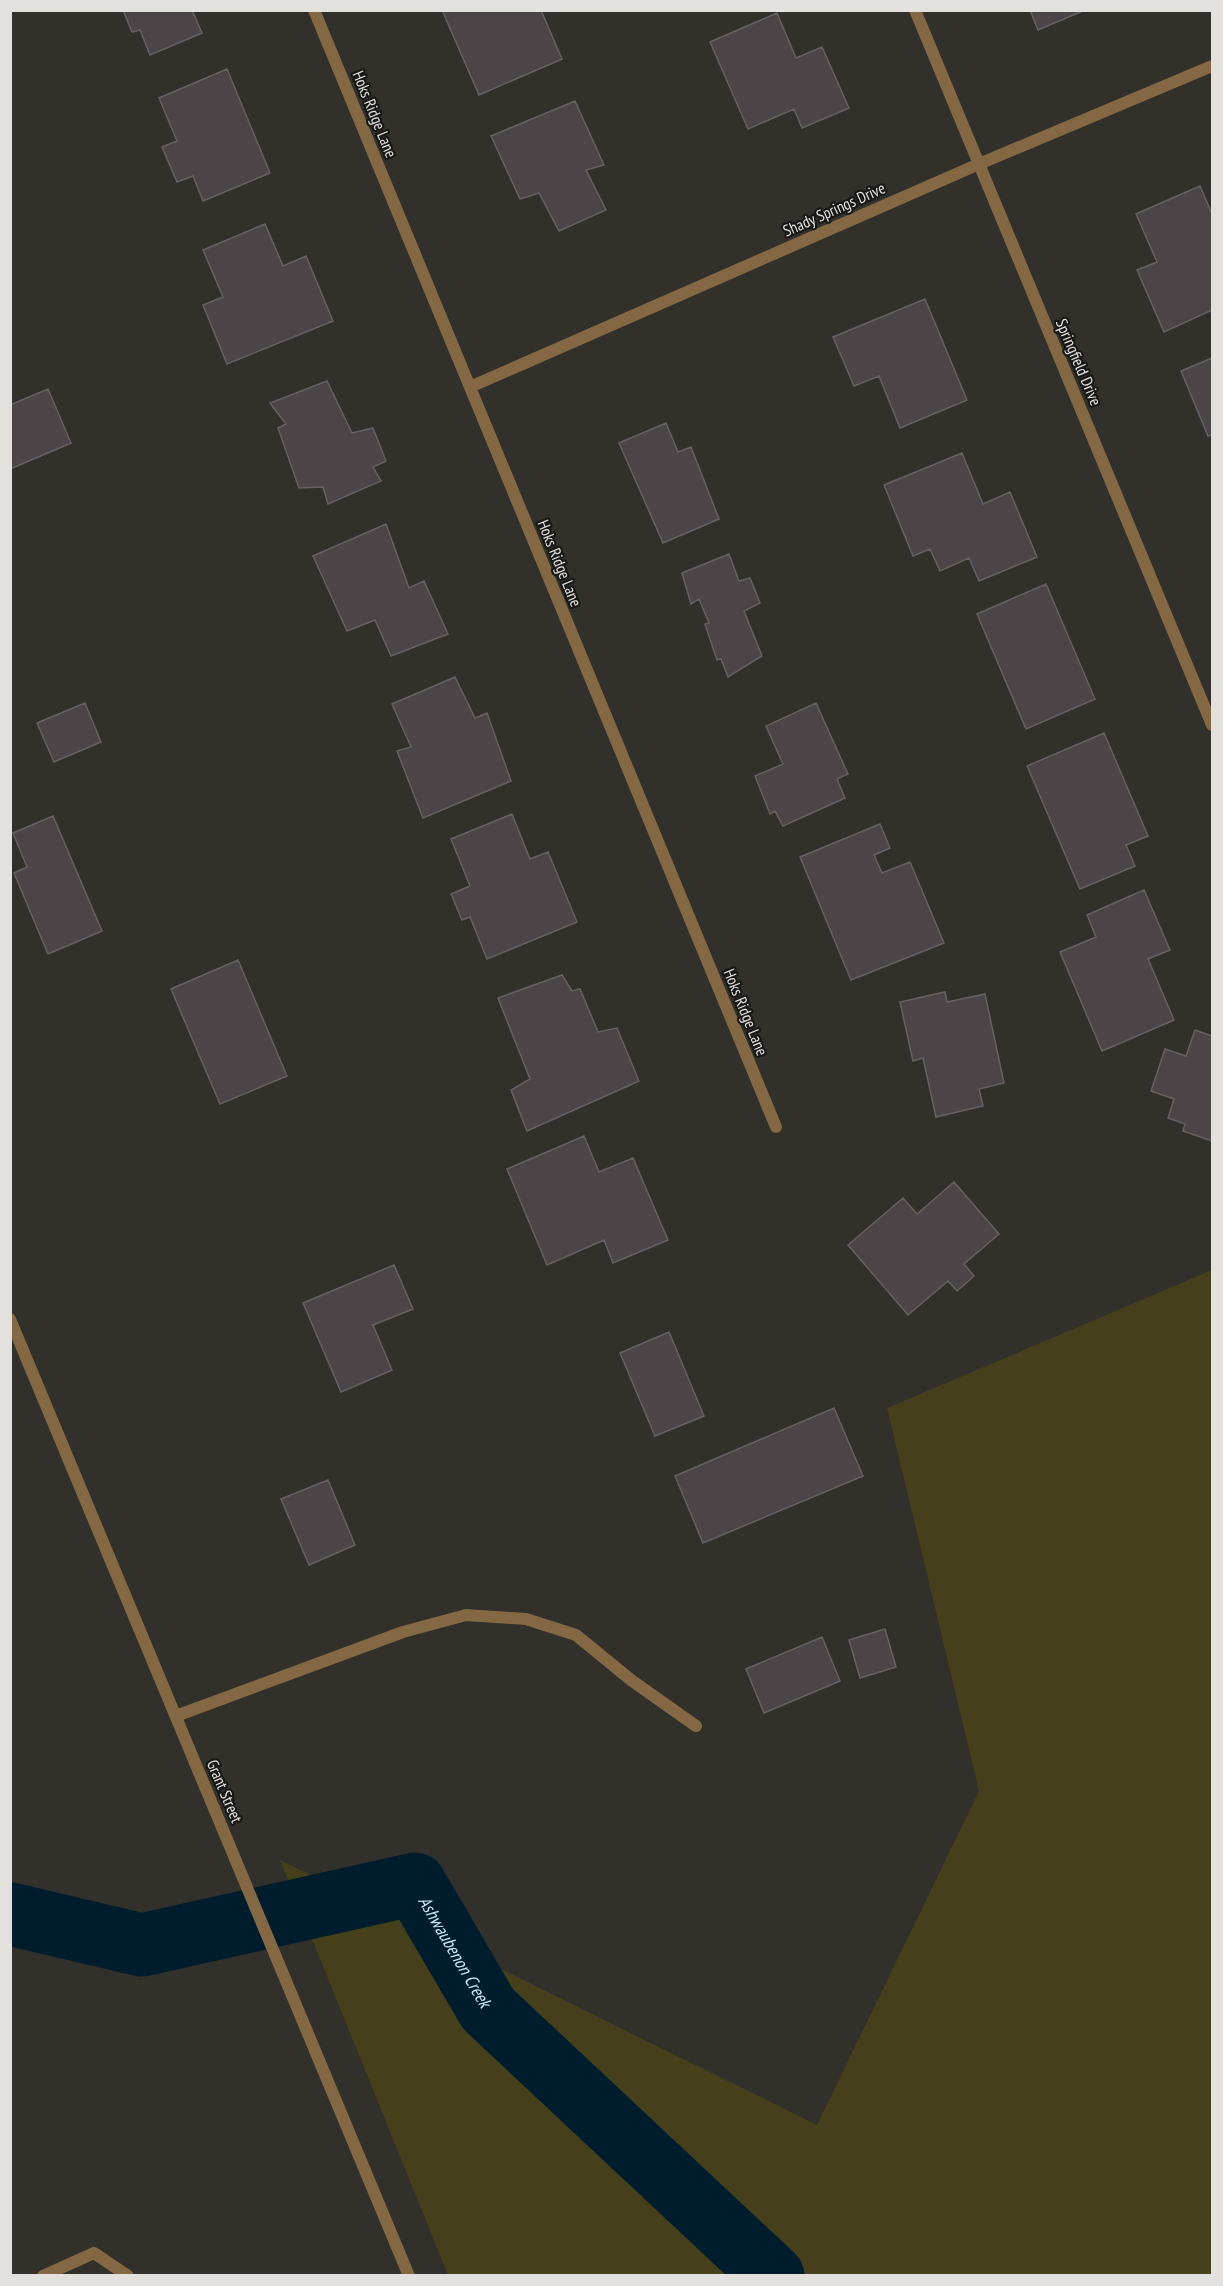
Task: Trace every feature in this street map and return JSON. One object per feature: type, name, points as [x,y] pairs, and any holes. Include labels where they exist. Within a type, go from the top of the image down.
[{"type":"street","name":"Hoks Ridge Lane","points":[[314,10],[776,1127]]},
{"type":"street","name":"Springfield Drive","points":[[915,10],[1212,726]]},
{"type":"street","name":"Shady Springs Drive","points":[[470,387],[979,164],[1212,66]]},
{"type":"street","name":"Grant Street","points":[[10,1319],[408,2276]]},
{"type":"street","points":[[176,1716],[403,1632],[466,1614],[526,1619],[576,1635],[630,1680],[696,1726]]},
{"type":"street","points":[[43,2276],[94,2253],[128,2276]]},
{"type":"shaded area","points":[[1212,1270],[1212,2275],[448,2275],[280,1860],[817,2125],[979,1791],[887,1408]]},
{"type":"building","points":[[123,10],[192,10],[202,33],[150,55],[140,30],[132,32]]},
{"type":"building","points":[[442,10],[541,10],[562,59],[479,95]]},
{"type":"building","points":[[1030,10],[1085,10],[1038,30]]},
{"type":"building","points":[[777,13],[796,58],[822,47],[849,108],[802,128],[794,109],[748,129],[710,42]]},
{"type":"building","points":[[227,69],[270,173],[203,201],[193,176],[177,182],[162,147],[177,141],[159,98]]},
{"type":"building","points":[[575,101],[604,165],[586,170],[606,210],[559,231],[539,193],[520,199],[491,136]]},
{"type":"building","points":[[1200,186],[1212,214],[1212,310],[1164,332],[1137,270],[1157,262],[1136,214]]},
{"type":"building","points":[[265,224],[283,266],[306,256],[333,321],[227,364],[203,305],[223,297],[203,250]]},
{"type":"building","points":[[925,299],[967,400],[900,428],[879,376],[854,386],[833,337]]},
{"type":"building","points":[[1212,358],[1212,435],[1208,436],[1181,371]]},
{"type":"building","points":[[327,381],[352,433],[373,428],[386,461],[373,467],[381,481],[328,504],[323,487],[299,488],[278,428],[286,424],[270,403]]},
{"type":"building","points":[[48,389],[71,443],[10,469],[10,405]]},
{"type":"building","points":[[666,423],[678,452],[691,447],[719,519],[663,543],[619,443]]},
{"type":"building","points":[[962,453],[983,504],[1010,492],[1037,557],[979,581],[969,558],[940,571],[930,549],[913,556],[884,485]]},
{"type":"building","points":[[386,524],[409,588],[424,581],[448,634],[391,656],[375,620],[347,631],[313,556]]},
{"type":"building","points":[[729,554],[739,581],[750,578],[760,603],[744,611],[762,656],[728,677],[721,659],[717,660],[705,624],[709,623],[699,599],[691,604],[682,573]]},
{"type":"building","points":[[1046,584],[1095,699],[1026,729],[977,614]]},
{"type":"building","points":[[455,677],[475,718],[487,713],[511,781],[423,818],[397,751],[411,747],[392,704]]},
{"type":"building","points":[[85,703],[101,742],[54,762],[37,723]]},
{"type":"building","points":[[816,703],[848,774],[837,779],[845,798],[783,826],[775,811],[770,814],[755,776],[783,764],[766,726]]},
{"type":"building","points":[[1104,733],[1148,836],[1126,845],[1135,866],[1080,889],[1027,766]]},
{"type":"building","points":[[512,814],[530,859],[548,852],[577,922],[487,959],[470,917],[462,920],[451,894],[470,886],[451,839]]},
{"type":"building","points":[[53,816],[102,931],[48,954],[14,873],[27,867],[13,833]]},
{"type":"building","points":[[880,824],[890,848],[874,855],[882,873],[910,862],[944,943],[851,980],[800,857]]},
{"type":"building","points":[[1144,890],[1170,950],[1148,959],[1174,1020],[1102,1051],[1060,952],[1096,937],[1087,915]]},
{"type":"building","points":[[238,960],[287,1076],[220,1104],[171,989]]},
{"type":"building","points":[[562,975],[572,991],[580,989],[598,1032],[617,1028],[639,1081],[527,1131],[511,1090],[530,1079],[498,998]]},
{"type":"building","points":[[945,992],[947,1002],[985,994],[1004,1083],[979,1089],[983,1106],[936,1117],[923,1058],[913,1061],[900,1002]]},
{"type":"building","points":[[1195,1030],[1212,1036],[1212,1141],[1183,1131],[1185,1124],[1168,1118],[1174,1099],[1151,1091],[1165,1049],[1186,1056]]},
{"type":"building","points":[[584,1136],[599,1172],[633,1158],[668,1240],[613,1263],[604,1240],[547,1265],[507,1169]]},
{"type":"building","points":[[954,1182],[999,1234],[964,1264],[974,1276],[957,1291],[948,1281],[908,1315],[848,1245],[903,1198],[917,1214]]},
{"type":"building","points":[[394,1265],[413,1309],[373,1325],[392,1370],[341,1392],[303,1303]]},
{"type":"building","points":[[669,1332],[704,1416],[655,1436],[620,1353]]},
{"type":"building","points":[[834,1408],[863,1476],[703,1543],[675,1476]]},
{"type":"building","points":[[328,1480],[355,1545],[309,1565],[281,1499]]},
{"type":"building","points":[[885,1629],[896,1667],[860,1678],[849,1640]]},
{"type":"building","points":[[822,1637],[840,1681],[764,1713],[746,1669]]},
{"type":"waterway","name":"Ashwaubenon Creek","points":[[10,1914],[142,1945],[415,1884],[488,2009],[773,2276]]}]
